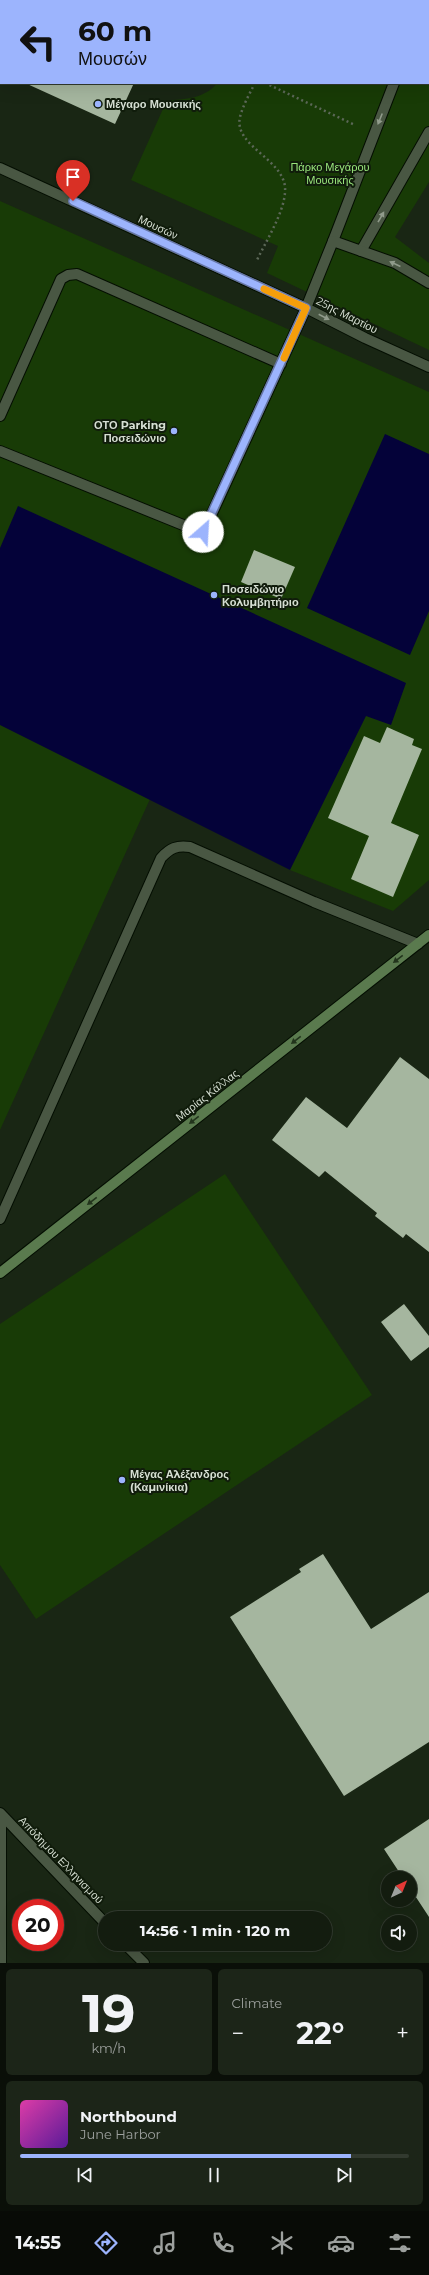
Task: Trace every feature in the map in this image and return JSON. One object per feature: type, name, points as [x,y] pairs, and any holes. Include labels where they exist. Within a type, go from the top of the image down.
[{"type":"main road","name":"Μαρίας Κάλλας","points":[[0,1273],[429,935]]},
{"type":"street","name":"25ης Μαρτίου","points":[[394,84],[306,308],[365,338],[429,367]]},
{"type":"street","points":[[361,251],[429,132]]},
{"type":"street","name":"Μουσών","points":[[0,168],[306,308]]},
{"type":"street","points":[[333,241],[395,263],[429,283]]},
{"type":"street","points":[[0,416],[61,279],[68,275],[77,274],[281,364]]},
{"type":"street","points":[[0,451],[203,532],[306,308]]},
{"type":"street","points":[[0,1219],[158,865],[168,850],[179,846],[190,847],[314,902],[418,944]]},
{"type":"street","points":[[1,1814],[1,1963]]},
{"type":"street","name":"Απόδημου Ελληνισμού","points":[[1,1814],[98,1916]]},
{"type":"street","points":[[132,1951],[144,1963]]},
{"type":"path","points":[[247,281],[283,204],[286,191],[284,181],[277,169],[250,143],[240,127],[240,117],[255,84]]},
{"type":"path","points":[[267,84],[374,135]]},
{"type":"green space","name":"Πάρκο Μεγάρου Μουσικής","points":[[216,84],[429,84],[429,182],[395,237],[429,263],[429,350],[267,273],[278,246],[131,180],[167,100],[187,99],[201,95]]},
{"type":"green space","name":"Ποσειδώνιο Κολυμβητήριο","points":[[0,201],[429,392],[429,880],[393,911],[290,870],[150,799],[0,1130]]},
{"type":"green space","name":"Μέγας Αλέξανδρος (Καμινίκια)","points":[[225,1174],[372,1395],[36,1619],[0,1565],[0,1324]]},
{"type":"shaded area","points":[[385,434],[429,454],[429,611],[410,655],[307,608]]},
{"type":"shaded area","points":[[18,506],[406,683],[391,725],[366,716],[290,870],[0,725],[0,548]]},
{"type":"building","name":"Μέγαρο Μουσικής","points":[[27,84],[134,84],[115,124]]},
{"type":"building","points":[[254,550],[295,567],[281,599],[241,582]]},
{"type":"building","points":[[387,727],[414,739],[412,745],[422,749],[391,823],[419,835],[393,897],[351,879],[369,836],[328,818],[364,736],[380,743]]},
{"type":"building","points":[[400,1057],[429,1079],[429,1252],[406,1234],[403,1238],[375,1216],[377,1213],[325,1171],[319,1177],[272,1140],[306,1097],[347,1128]]},
{"type":"building","points":[[404,1304],[429,1336],[429,1347],[411,1361],[381,1322]]},
{"type":"building","points":[[323,1554],[371,1629],[429,1592],[429,1742],[344,1796],[230,1617],[301,1572],[299,1569]]},
{"type":"building","points":[[429,1819],[429,1917],[417,1899],[417,1871],[398,1871],[384,1849]]},
{"type":"slow traffic","points":[[264,289],[306,308],[284,358]]},
{"type":"place","name":"Μέγαρο Μουσικής","points":[[98,104]]},
{"type":"place","name":"ΟΤΟ Parking Ποσειδώνιο","points":[[174,431]]},
{"type":"place","name":"Ποσειδώνιο Κολυμβητήριο","points":[[214,595]]},
{"type":"place","name":"Μέγας Αλέξανδρος (Καμινίκια)","points":[[122,1480]]},
{"type":"route","points":[[73,201],[306,308],[203,532]]}]
